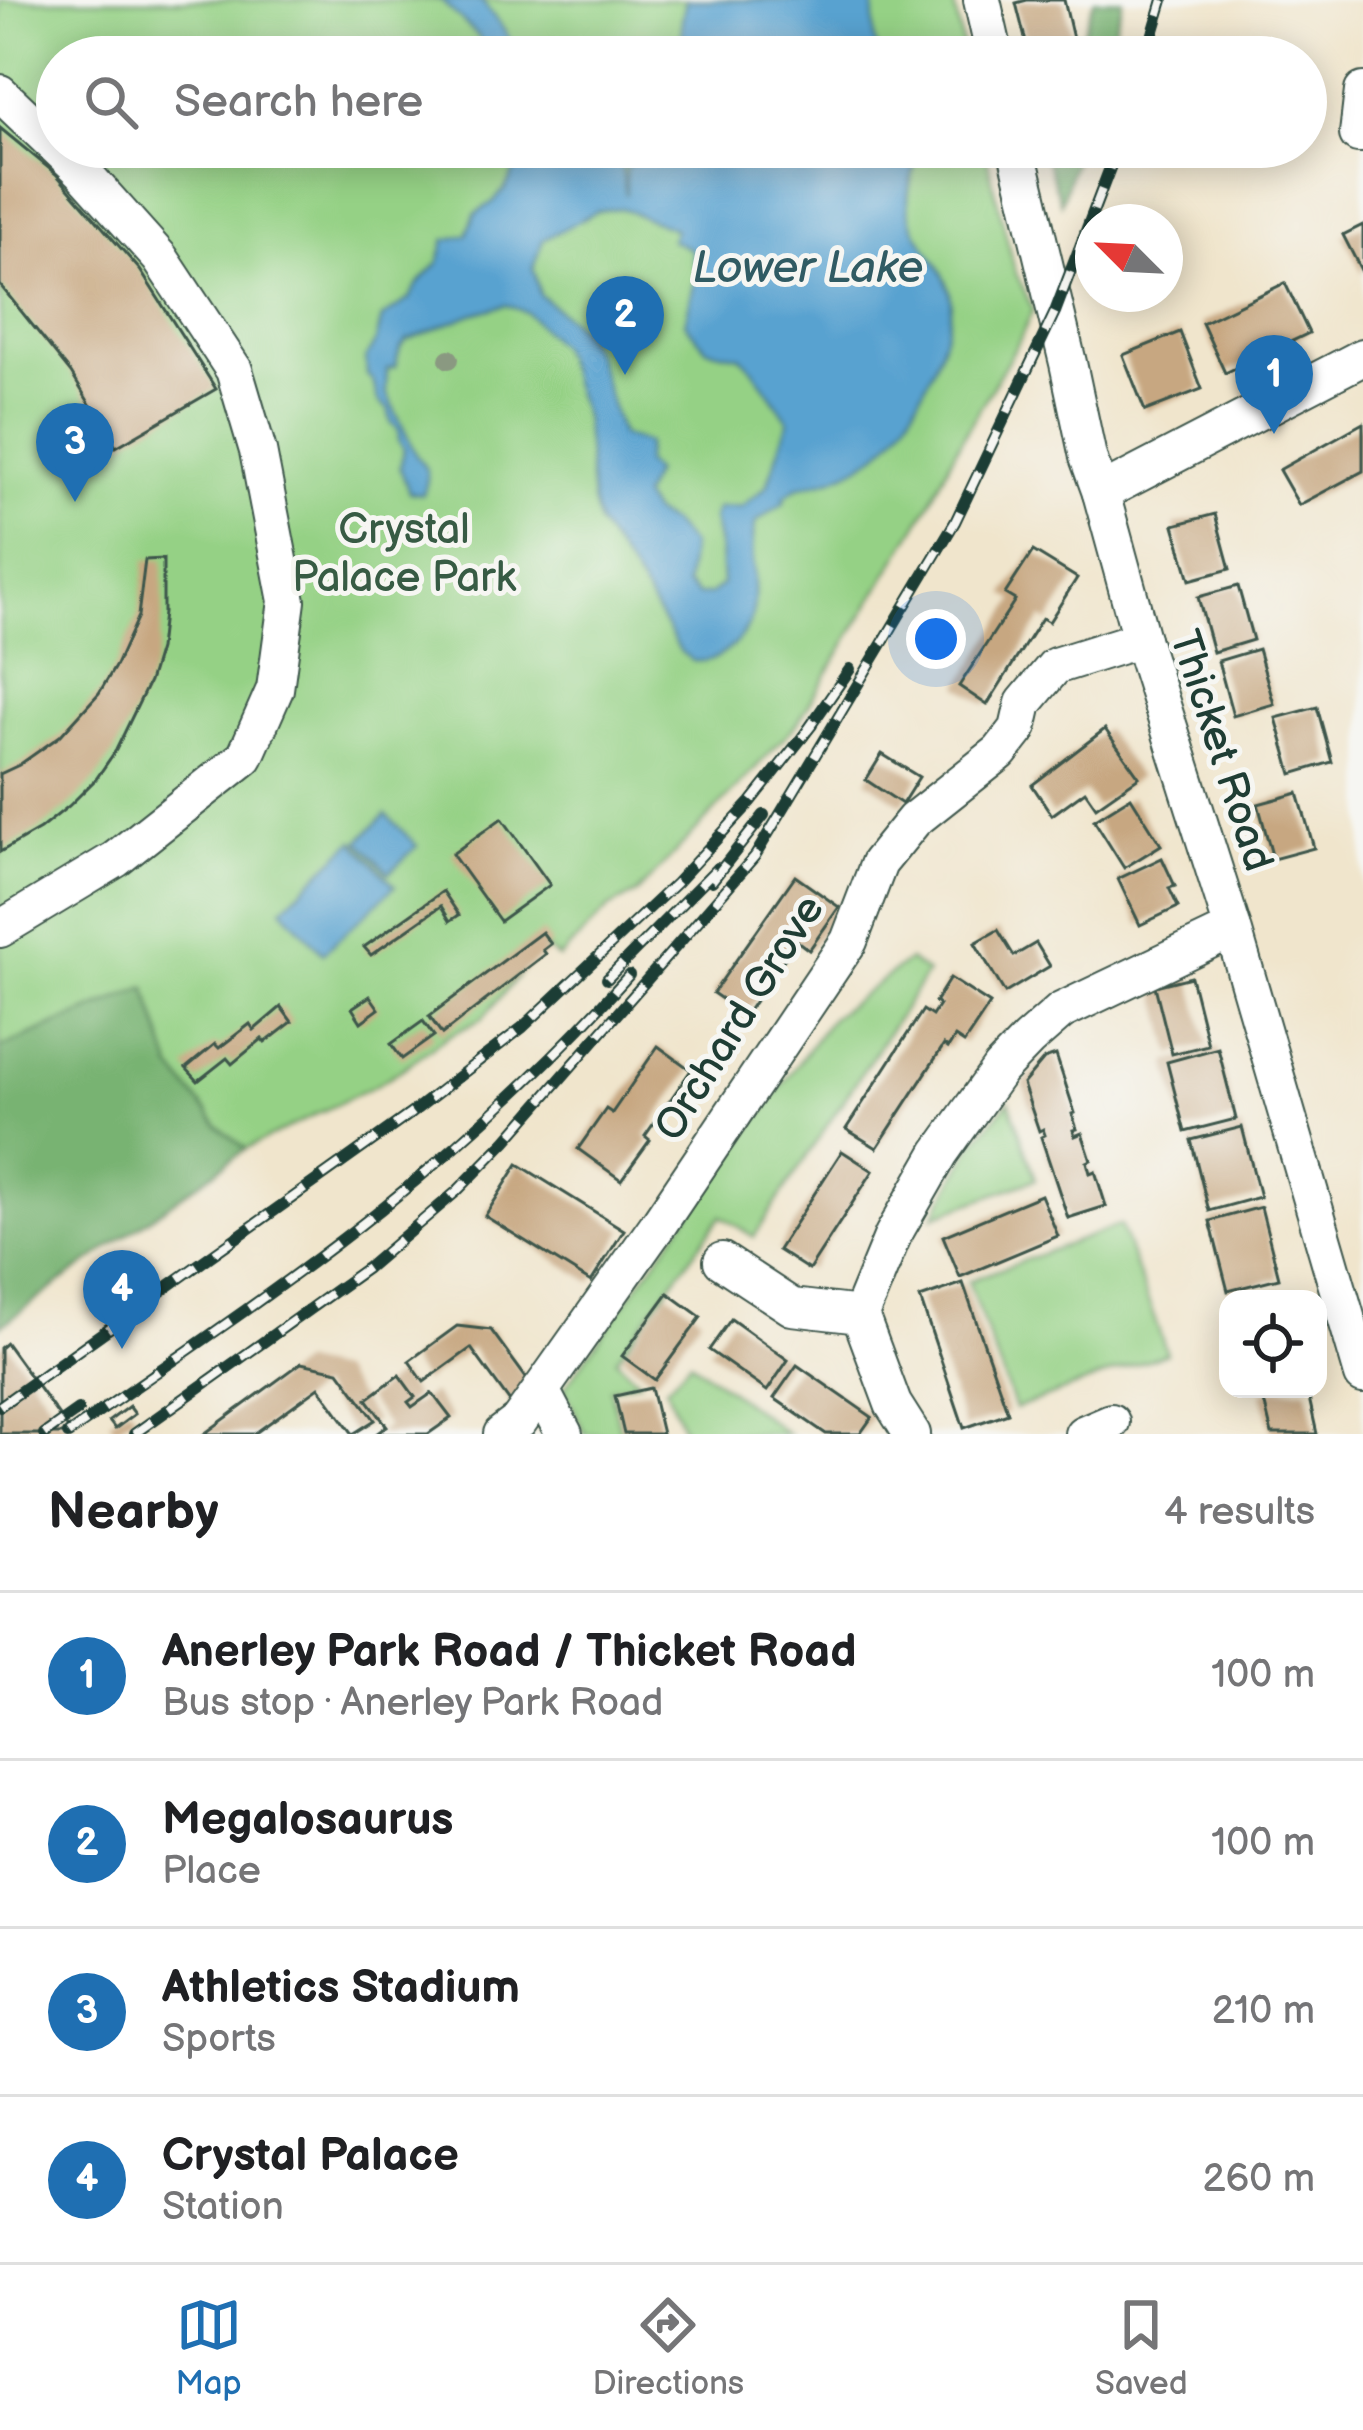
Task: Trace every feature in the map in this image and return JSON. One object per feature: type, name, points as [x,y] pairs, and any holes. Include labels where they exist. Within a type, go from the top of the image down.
[{"type":"street","points":[[982,0],[990,36]]},
{"type":"street","points":[[1363,91],[1358,134],[1363,134]]},
{"type":"street","points":[[0,93],[36,128]]},
{"type":"street","points":[[0,929],[116,859],[245,757],[275,689],[287,601],[258,451],[234,370],[160,258],[78,168]]},
{"type":"street","name":"Thicket Road","points":[[1021,168],[1088,457],[1363,1375]]},
{"type":"street","points":[[1101,494],[1363,357]]},
{"type":"street","name":"Orchard Grove","points":[[502,1434],[519,1421],[660,1222],[849,941],[879,862],[914,820],[1000,752],[1018,728],[1024,703],[1055,666],[1141,639]]},
{"type":"street","points":[[912,1434],[893,1404],[860,1316],[893,1235],[940,1153],[1000,1069],[1061,1011],[1233,929]]},
{"type":"street","points":[[722,1261],[792,1307],[860,1316]]},
{"type":"street","points":[[541,1390],[563,1434]]},
{"type":"green space","name":"Crystal Palace Park","points":[[0,0],[953,0],[961,36],[36,36],[36,168],[989,168],[1015,271],[1033,310],[928,507],[797,724],[636,894],[609,908],[559,958],[542,947],[482,1019],[446,1037],[376,1085],[246,1149],[219,1127],[172,1068],[146,987],[0,1048]]},
{"type":"green space","points":[[1094,0],[1123,0],[1112,36],[1082,36]]},
{"type":"green space","points":[[1049,168],[1072,168],[1061,203]]},
{"type":"green space","points":[[909,960],[927,973],[754,1237],[721,1216],[616,1359],[639,1381],[610,1388],[621,1434],[585,1434],[564,1388],[830,1019]]},
{"type":"green space","points":[[146,987],[172,1068],[219,1127],[246,1149],[0,1326],[0,1048]]},
{"type":"green space","points":[[1009,1101],[1036,1179],[934,1216],[972,1146]]},
{"type":"green space","points":[[1120,1225],[1167,1353],[1015,1409],[968,1281]]},
{"type":"green space","points":[[690,1361],[788,1434],[685,1434],[666,1388]]},
{"type":"water","points":[[440,0],[481,0],[508,36],[478,36]]},
{"type":"water","points":[[686,0],[874,0],[874,36],[682,36]]},
{"type":"water","name":"Lower Lake","points":[[515,168],[622,168],[626,195],[626,168],[914,168],[909,214],[950,293],[940,350],[921,394],[888,444],[845,473],[795,489],[756,522],[750,620],[743,635],[716,657],[693,661],[681,652],[598,524],[584,417],[560,348],[526,312],[506,305],[472,314],[407,340],[400,348],[395,367],[387,369],[386,392],[427,474],[423,494],[409,492],[400,468],[404,449],[398,429],[378,401],[367,375],[366,358],[382,318],[409,299],[439,262],[445,240],[467,235],[475,214],[505,189]],"holes":[[[620,208],[675,229],[671,240],[691,249],[696,275],[685,323],[707,349],[740,356],[789,421],[767,486],[742,507],[717,508],[713,518],[722,585],[711,594],[698,595],[686,585],[691,545],[671,523],[653,513],[642,497],[654,472],[644,463],[647,443],[621,435],[596,356],[583,331],[540,295],[533,268],[543,240],[597,211]]]},
{"type":"water","points":[[386,814],[417,846],[389,873],[359,841]]},
{"type":"water","points":[[354,841],[395,886],[323,953],[282,908]]},
{"type":"building","points":[[1064,0],[1072,36],[1024,36],[1016,3]]},
{"type":"building","points":[[0,128],[36,158],[36,168],[49,168],[56,174],[140,270],[216,389],[116,447],[71,373],[0,285]]},
{"type":"building","points":[[1363,225],[1363,274],[1343,235]]},
{"type":"building","points":[[1285,283],[1309,333],[1225,373],[1202,323]]},
{"type":"building","points":[[1180,332],[1202,389],[1145,411],[1123,355]]},
{"type":"building","points":[[1363,423],[1363,471],[1299,505],[1279,470]]},
{"type":"building","points":[[1215,514],[1230,569],[1190,580],[1174,525]]},
{"type":"building","points":[[1033,551],[1077,578],[1049,622],[1042,618],[987,705],[959,686],[1015,600],[1005,594]]},
{"type":"building","points":[[163,559],[159,649],[149,682],[116,750],[69,806],[0,852],[0,774],[60,736],[99,693],[138,616],[145,560]]},
{"type":"building","points":[[1238,586],[1253,640],[1213,652],[1198,597]]},
{"type":"building","points":[[1258,649],[1274,704],[1233,716],[1218,661]]},
{"type":"building","points":[[1317,707],[1332,762],[1292,774],[1276,718]]},
{"type":"building","points":[[1105,729],[1139,777],[1096,807],[1085,791],[1052,815],[1032,785]]},
{"type":"building","points":[[882,754],[919,777],[902,804],[866,780]]},
{"type":"building","points":[[1298,793],[1314,848],[1273,859],[1258,804]]},
{"type":"building","points":[[1131,797],[1161,845],[1124,868],[1094,820]]},
{"type":"building","points":[[502,818],[550,885],[500,921],[452,854]]},
{"type":"building","points":[[1162,858],[1175,886],[1169,888],[1178,907],[1140,925],[1118,879]]},
{"type":"building","points":[[795,876],[839,907],[809,950],[797,941],[745,1015],[713,993]]},
{"type":"building","points":[[443,891],[459,915],[450,921],[441,906],[371,955],[364,947]]},
{"type":"building","points":[[998,930],[1014,956],[1036,943],[1050,966],[1005,993],[975,943]]},
{"type":"building","points":[[542,932],[551,944],[543,950],[546,954],[442,1034],[429,1016]]},
{"type":"building","points":[[1191,977],[1208,1045],[1172,1054],[1155,986]]},
{"type":"building","points":[[950,978],[990,1004],[964,1043],[955,1037],[948,1048],[944,1045],[877,1148],[846,1129],[923,1010],[932,1016]]},
{"type":"building","points":[[370,996],[379,1009],[361,1022],[352,1008]]},
{"type":"building","points":[[281,1007],[292,1022],[265,1043],[262,1039],[232,1064],[227,1058],[198,1081],[186,1068],[250,1024],[254,1030]]},
{"type":"building","points":[[423,1021],[434,1036],[402,1059],[391,1044]]},
{"type":"building","points":[[658,1046],[691,1070],[621,1180],[578,1149],[606,1109],[612,1113]]},
{"type":"building","points":[[1218,1048],[1236,1119],[1185,1132],[1167,1062]]},
{"type":"building","points":[[1056,1055],[1075,1113],[1077,1129],[1073,1130],[1075,1136],[1082,1133],[1090,1173],[1095,1171],[1106,1206],[1068,1218],[1041,1137],[1043,1129],[1039,1131],[1023,1084],[1044,1059]]},
{"type":"building","points":[[1242,1127],[1260,1197],[1209,1211],[1191,1140]]},
{"type":"building","points":[[842,1151],[873,1171],[809,1270],[778,1250]]},
{"type":"building","points":[[518,1164],[624,1230],[591,1282],[485,1216]]},
{"type":"building","points":[[1041,1195],[1058,1236],[960,1277],[943,1236]]},
{"type":"building","points":[[1261,1207],[1279,1278],[1228,1290],[1210,1221]]},
{"type":"building","points":[[963,1283],[1008,1413],[964,1428],[920,1298]]},
{"type":"building","points":[[668,1293],[701,1317],[655,1380],[622,1356]]},
{"type":"building","points":[[731,1319],[788,1360],[767,1391],[709,1350]]},
{"type":"building","points":[[457,1326],[491,1330],[532,1386],[510,1402],[471,1348],[424,1382],[409,1361]]},
{"type":"building","points":[[6,1343],[72,1434],[0,1434],[0,1348]]},
{"type":"building","points":[[301,1363],[339,1371],[375,1420],[353,1434],[319,1387],[254,1434],[204,1434]]},
{"type":"building","points":[[797,1365],[872,1417],[860,1434],[826,1434],[774,1398]]},
{"type":"building","points":[[399,1375],[415,1397],[408,1402],[412,1407],[432,1393],[451,1418],[428,1434],[376,1434],[387,1426],[367,1399]]},
{"type":"building","points":[[651,1388],[662,1434],[624,1434],[615,1396]]},
{"type":"building","points":[[1263,1398],[1309,1398],[1317,1434],[1272,1434]]},
{"type":"building","points":[[129,1406],[135,1414],[115,1429],[109,1421]]},
{"type":"railway","points":[[1152,36],[1163,0]]},
{"type":"railway","points":[[134,1434],[367,1268],[457,1191],[755,856],[955,522],[1055,312],[1110,168]]},
{"type":"railway","points":[[802,738],[850,669]]},
{"type":"railway","points":[[0,1406],[410,1114],[523,1027],[676,883],[751,802],[812,725]]},
{"type":"railway","points":[[712,881],[764,815]]},
{"type":"railway","points":[[607,979],[717,868]]},
{"type":"railway","points":[[68,1434],[381,1209],[510,1097],[629,975]]},
{"type":"railway","points":[[44,1434],[78,1410]]},
{"type":"place","name":"Megalosaurus","points":[[625,375]]},
{"type":"place","name":"Anerley Park Road / Thicket Road","points":[[1274,434]]},
{"type":"place","name":"Athletics Stadium","points":[[75,502]]},
{"type":"place","name":"Crystal Palace","points":[[122,1349]]}]
